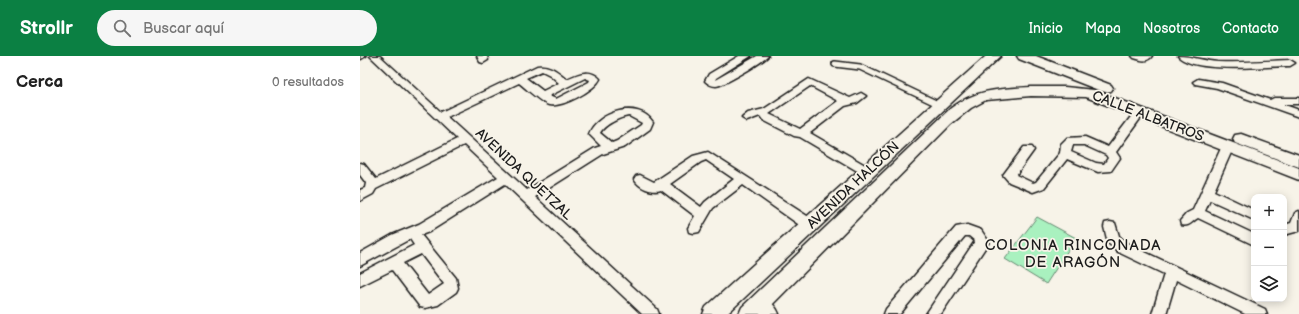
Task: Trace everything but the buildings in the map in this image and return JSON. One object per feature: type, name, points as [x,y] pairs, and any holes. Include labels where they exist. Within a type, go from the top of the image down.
[{"type":"street","name":"AVENIDA QUETZAL","points":[[376,56],[652,314]]},
{"type":"street","points":[[746,56],[712,76],[710,81],[716,83],[722,81],[763,56]]},
{"type":"street","name":"CALLE ALBATROS","points":[[1024,56],[1299,161]]},
{"type":"street","points":[[1137,56],[1145,58],[1147,56]]},
{"type":"street","points":[[1183,56],[1188,59],[1213,64],[1269,59],[1287,59],[1299,68]]},
{"type":"street","name":"AVENIDA HALCÓN","points":[[713,314],[940,105],[995,57]]},
{"type":"street","points":[[441,116],[541,67],[545,68],[565,83]]},
{"type":"street","points":[[1069,91],[1074,84],[1070,74]]},
{"type":"street","points":[[521,78],[542,95],[556,103],[593,84],[595,79],[586,75],[565,83],[542,95]]},
{"type":"street","points":[[970,79],[979,89],[991,94]]},
{"type":"street","points":[[747,118],[752,115],[764,113],[809,82],[849,102]]},
{"type":"street","points":[[1198,82],[1219,85],[1299,114]]},
{"type":"street","name":"CALLE ALBATROS","points":[[991,94],[1069,91],[1089,93],[1299,174]]},
{"type":"street","name":"AVENIDA HALCÓN","points":[[761,310],[954,114],[974,100],[991,94]]},
{"type":"street","points":[[802,133],[842,103],[849,102],[861,96]]},
{"type":"street","points":[[1266,102],[1299,101]]},
{"type":"street","points":[[1110,152],[1140,112]]},
{"type":"street","points":[[764,113],[767,118],[798,133],[802,133],[868,172]]},
{"type":"street","points":[[360,196],[369,191],[372,186],[465,140]]},
{"type":"street","points":[[1028,150],[1009,175],[1013,179],[1033,188],[1040,185],[1065,154],[1069,142],[1078,140],[1085,141],[1110,152],[1114,158],[1109,166],[1104,169],[1095,167],[1065,154]]},
{"type":"street","points":[[1186,221],[1191,216],[1198,213],[1228,146]]},
{"type":"street","points":[[527,196],[599,151],[609,147]]},
{"type":"street","points":[[640,179],[652,187],[662,184],[697,159],[704,156],[712,157],[810,225]]},
{"type":"street","points":[[360,168],[372,182],[372,186]]},
{"type":"street","points":[[360,260],[397,239],[412,233],[506,178]]},
{"type":"street","points":[[694,228],[709,205],[743,179]]},
{"type":"street","points":[[662,184],[703,216]]},
{"type":"street","points":[[1206,193],[1251,214]]},
{"type":"street","points":[[1198,213],[1251,239]]},
{"type":"street","points":[[1287,228],[1296,227],[1299,216]]},
{"type":"street","points":[[1110,227],[1116,244],[1172,273],[1260,314]]},
{"type":"street","points":[[891,314],[961,231],[971,231],[980,237],[982,242],[933,314]]},
{"type":"street","points":[[394,262],[423,300],[428,302],[434,300],[451,288],[451,282],[412,233]]},
{"type":"street","points":[[360,280],[423,246]]},
{"type":"street","points":[[1159,314],[1172,273]]},
{"type":"lane","points":[[835,64],[860,67],[940,105]]},
{"type":"green space","points":[[1037,217],[1076,238],[1046,284],[1005,259]]},
{"type":"district","name":"COLONIA RINCONADA DE ARAGÓN","points":[[1073,254]]}]
